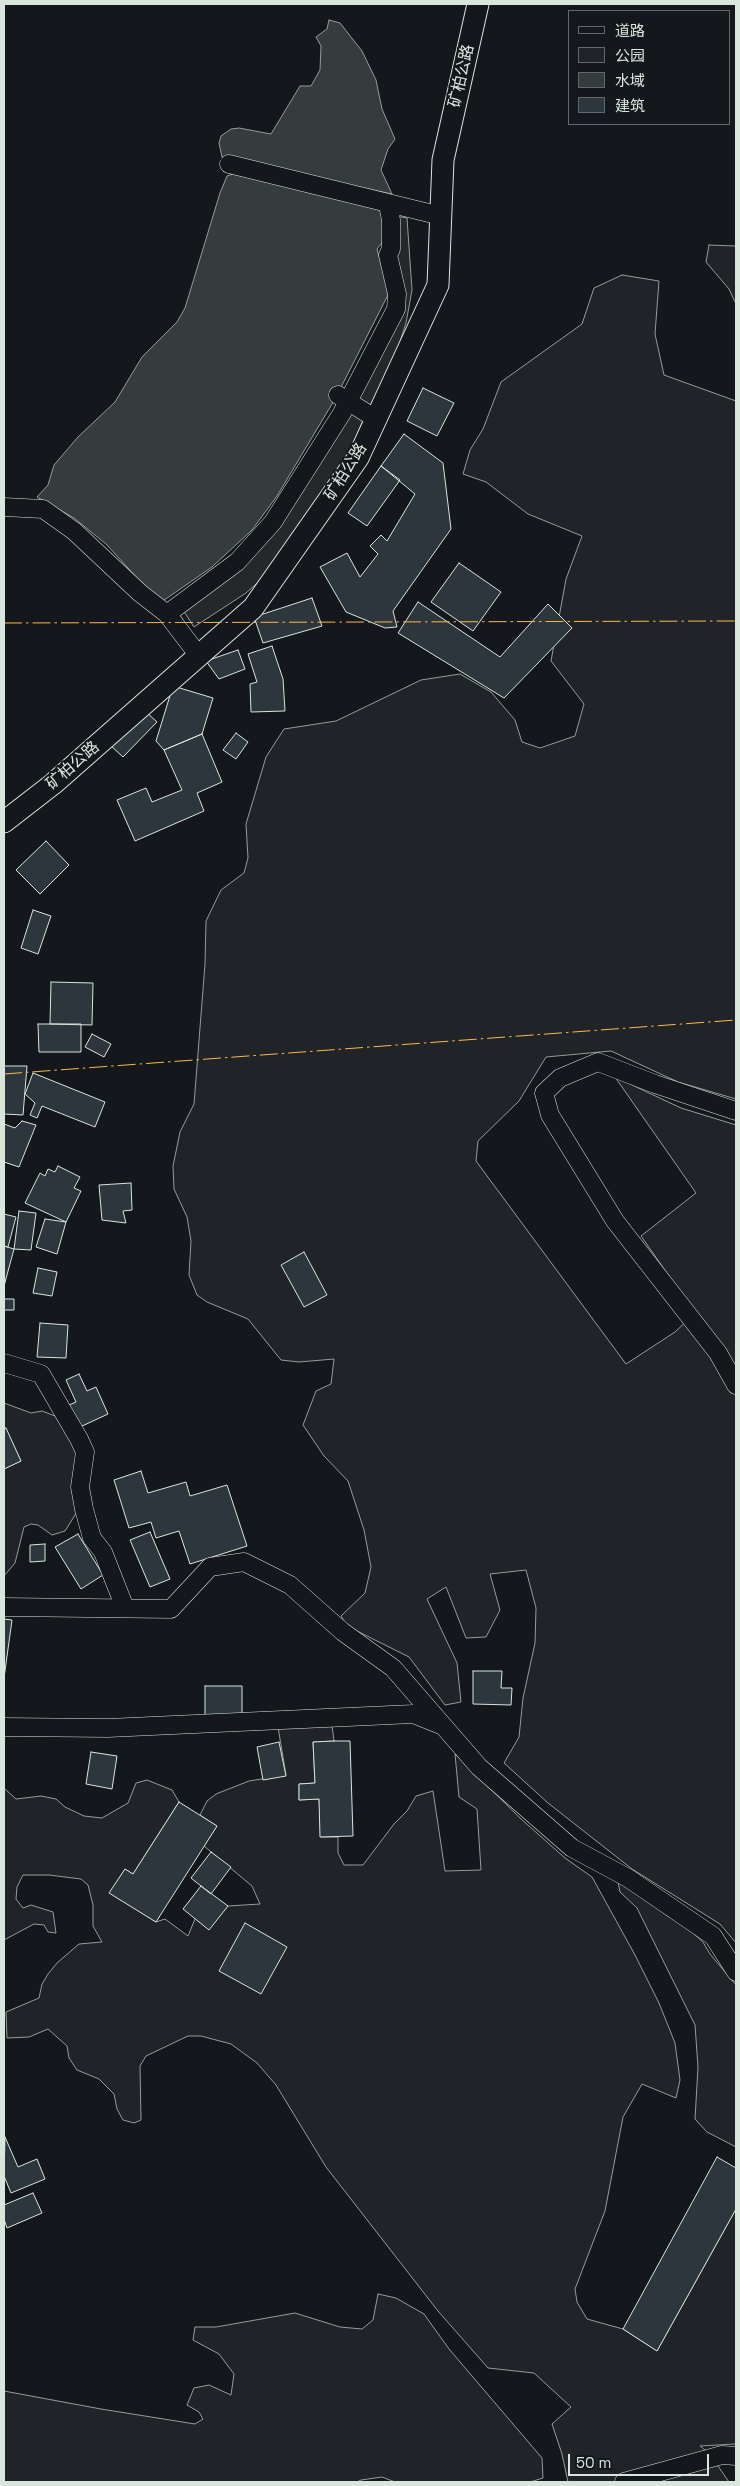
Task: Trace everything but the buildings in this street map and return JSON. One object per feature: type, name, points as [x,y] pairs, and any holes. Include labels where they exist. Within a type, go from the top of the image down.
[{"type":"street","name":"矿柏公路","points":[[4,822],[53,784],[254,608],[358,458],[438,285],[443,160],[478,4]]},
{"type":"street","points":[[229,164],[388,205],[441,216]]},
{"type":"street","points":[[167,614],[237,562],[273,522],[396,309],[398,294],[388,255],[391,249],[391,220],[388,205]]},
{"type":"street","points":[[343,398],[376,419]]},
{"type":"street","points":[[4,507],[43,509],[74,531],[140,594],[167,614],[199,656]]},
{"type":"street","points":[[736,1111],[655,1084],[598,1062],[560,1078],[544,1093],[550,1115],[615,1221],[718,1353],[736,1386]]},
{"type":"street","points":[[4,1363],[41,1374],[79,1438],[85,1452],[80,1487],[84,1509],[92,1538],[103,1552],[125,1608]]},
{"type":"street","points":[[4,1607],[171,1609],[210,1567],[244,1562],[290,1585],[343,1632],[393,1668],[480,1767],[572,1848],[628,1878],[713,1936],[736,1972]]},
{"type":"street","points":[[4,1727],[108,1728],[413,1714],[445,1727]]},
{"type":"street","points":[[624,2482],[722,2454],[736,2456]]},
{"type":"green space","points":[[709,245],[736,246],[736,304],[729,289],[706,262]]},
{"type":"green space","points":[[622,275],[659,281],[655,334],[664,375],[736,401],[736,1099],[678,1082],[611,1051],[546,1057],[519,1101],[478,1141],[476,1161],[626,1364],[675,1332],[695,1313],[641,1236],[696,1193],[615,1077],[681,1108],[736,1125],[736,1943],[720,1924],[632,1869],[548,1803],[504,1763],[519,1737],[523,1698],[535,1643],[536,1608],[526,1570],[490,1574],[500,1610],[486,1637],[466,1638],[446,1587],[427,1599],[457,1663],[461,1702],[445,1705],[409,1657],[347,1626],[341,1616],[365,1593],[371,1567],[364,1530],[348,1481],[324,1456],[303,1425],[316,1391],[331,1384],[334,1359],[299,1362],[281,1360],[248,1319],[207,1302],[197,1295],[189,1275],[191,1241],[187,1217],[174,1189],[173,1166],[180,1132],[194,1104],[205,964],[206,921],[221,890],[244,873],[248,858],[246,824],[266,757],[284,729],[336,721],[421,680],[460,674],[491,692],[515,720],[522,742],[540,748],[575,736],[584,704],[551,661],[566,579],[582,536],[528,514],[486,482],[463,474],[470,450],[483,429],[501,382],[582,324],[594,288]]},
{"type":"green space","points":[[4,1403],[31,1413],[42,1411],[55,1416],[73,1428],[84,1509],[75,1515],[65,1531],[52,1535],[38,1525],[31,1524],[24,1527],[15,1563],[4,1576],[4,1469],[21,1461],[6,1429],[4,1429]]},
{"type":"green space","points":[[332,1725],[334,1741],[313,1742],[315,1783],[299,1784],[299,1800],[319,1799],[321,1837],[338,1837],[338,1853],[344,1865],[363,1865],[394,1824],[407,1811],[416,1796],[433,1791],[445,1871],[481,1870],[477,1809],[459,1797],[455,1754],[520,1818],[565,1858],[592,1877],[635,1955],[659,2003],[675,2043],[680,2080],[676,2098],[642,2084],[623,2117],[605,2211],[575,2289],[577,2302],[587,2319],[623,2329],[657,2351],[736,2209],[736,2444],[700,2446],[709,2453],[729,2482],[568,2482],[562,2454],[552,2424],[571,2407],[534,2373],[488,2368],[438,2311],[326,2167],[276,2085],[257,2063],[231,2044],[201,2036],[188,2036],[146,2056],[140,2066],[141,2120],[134,2123],[123,2120],[117,2109],[114,2094],[99,2079],[77,2070],[69,2058],[67,2046],[48,2029],[29,2037],[7,2038],[6,2012],[39,1998],[42,1984],[48,1974],[57,1963],[79,1944],[102,1942],[93,1926],[93,1905],[88,1885],[81,1879],[49,1875],[23,1875],[17,1887],[16,1899],[23,1908],[31,1905],[53,1912],[56,1933],[48,1932],[44,1925],[34,1924],[4,1940],[4,1788],[16,1799],[41,1796],[56,1799],[65,1807],[84,1816],[102,1818],[128,1803],[136,1783],[147,1780],[172,1790],[179,1802],[133,1874],[125,1869],[110,1893],[156,1922],[165,1919],[188,1936],[195,1919],[228,1906],[260,1904],[252,1886],[204,1846],[217,1826],[200,1815],[207,1801],[216,1794],[249,1781],[286,1775],[278,1727]]},
{"type":"green space","points":[[618,1882],[646,1898],[666,1915],[685,1926],[703,1942],[710,1954],[736,1985],[736,2147],[707,2132],[695,2119],[698,2067],[695,2025],[637,1908],[620,1892]]},
{"type":"green space","points":[[378,2294],[396,2298],[424,2314],[449,2349],[542,2458],[543,2478],[530,2482],[395,2482],[382,2477],[357,2482],[4,2482],[4,2391],[195,2424],[203,2419],[199,2412],[187,2405],[194,2388],[209,2385],[231,2395],[234,2374],[219,2354],[193,2340],[195,2327],[216,2327],[295,2313],[340,2327],[362,2329],[373,2320]]},
{"type":"shaded area","points":[[396,216],[407,218],[412,290],[406,323],[388,379],[372,411],[356,400],[381,349],[395,257]]},
{"type":"shaded area","points":[[350,411],[363,420],[345,463],[265,576],[246,593],[194,627],[183,610],[266,541],[289,513]]},
{"type":"water","points":[[329,20],[340,23],[362,51],[376,80],[382,109],[395,139],[388,149],[381,170],[392,194],[222,157],[219,143],[221,136],[231,129],[239,128],[271,134],[300,86],[311,86],[320,70],[321,46],[316,37],[327,29]]},
{"type":"water","points":[[233,174],[385,209],[386,238],[377,249],[389,293],[335,399],[277,496],[252,530],[212,567],[160,603],[106,544],[74,518],[37,497],[48,485],[54,465],[78,437],[115,402],[142,357],[177,322],[185,308],[220,193],[227,176]]},
{"type":"power","points":[[4,623],[736,621]]},
{"type":"power","points":[[4,1074],[736,1020]]}]
